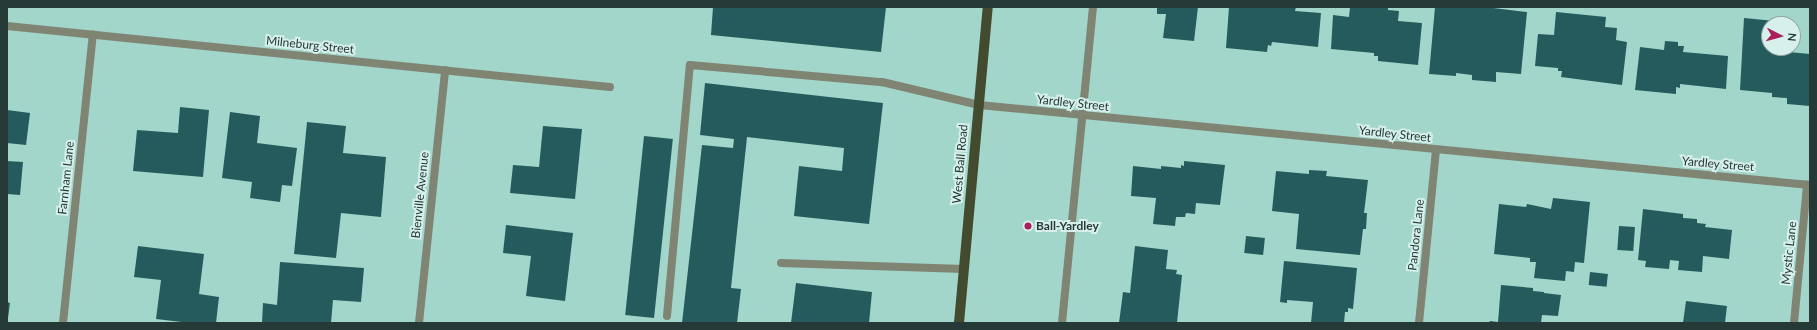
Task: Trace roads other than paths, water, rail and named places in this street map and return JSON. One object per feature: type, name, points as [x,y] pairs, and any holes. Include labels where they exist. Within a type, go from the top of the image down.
[{"type":"main road","name":"West Ball Road","points":[[959,323],[988,7]]},
{"type":"street","points":[[1062,323],[1093,7]]},
{"type":"street","name":"Milneburg Street","points":[[7,26],[610,87]]},
{"type":"street","name":"Farnham Lane","points":[[62,323],[93,35]]},
{"type":"street","name":"Yardley Street","points":[[667,316],[690,65],[882,82],[979,105],[1809,185]]},
{"type":"street","name":"Bienville Avenue","points":[[419,323],[445,70]]},
{"type":"street","name":"Pandora Lane","points":[[1419,323],[1436,150]]},
{"type":"street","name":"Mystic Lane","points":[[1794,323],[1809,185]]},
{"type":"street","points":[[780,263],[964,269]]},
{"type":"place","name":"Ball-Yardley","points":[[1028,226]]}]
